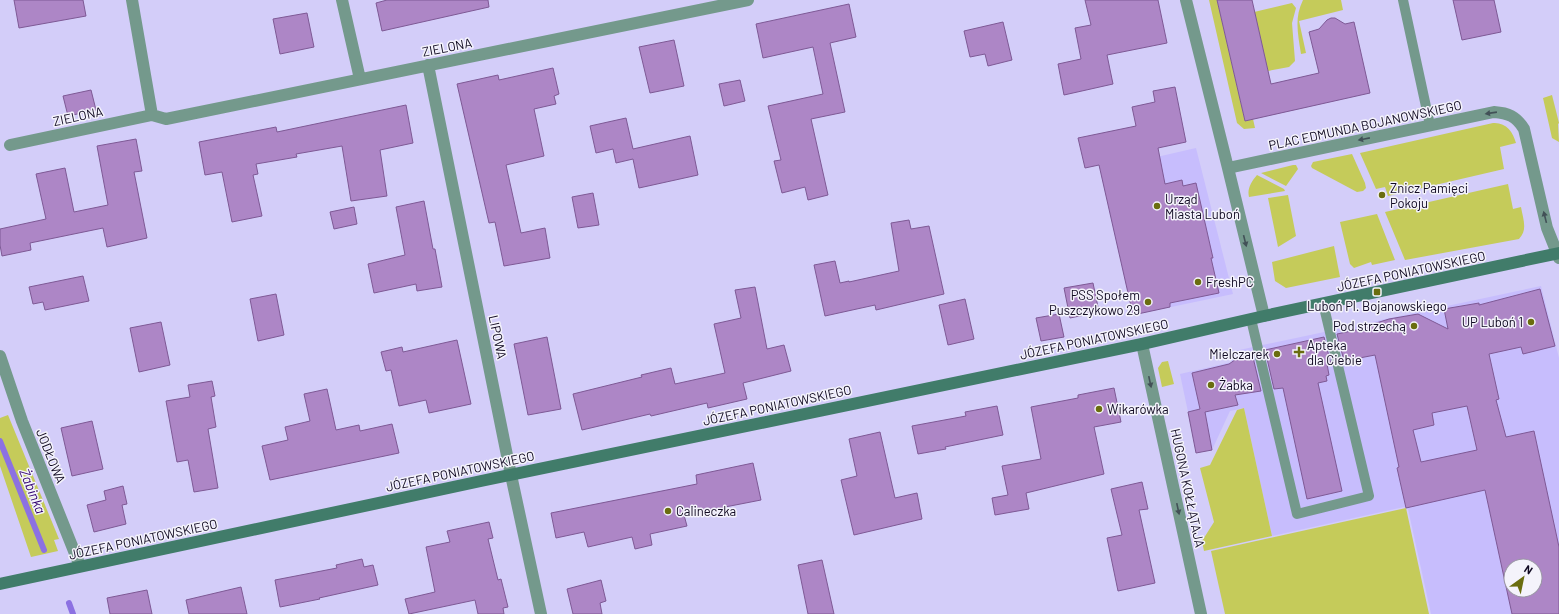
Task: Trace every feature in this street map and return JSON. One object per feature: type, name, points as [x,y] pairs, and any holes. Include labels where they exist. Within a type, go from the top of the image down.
[{"type":"street","points":[[132,0],[152,115]]},
{"type":"street","points":[[342,0],[360,79]]},
{"type":"street","name":"ZIELONA","points":[[10,145],[152,115],[166,119],[176,118],[748,0]]},
{"type":"street","points":[[1186,0],[1264,316]]},
{"type":"street","name":"LIPOWA","points":[[428,66],[511,475],[541,614]]},
{"type":"street","name":"PLAC EDMUNDA BOJANOWSKIEGO","points":[[1228,168],[1494,112],[1505,113],[1514,116],[1524,129],[1548,228],[1558,255]]},
{"type":"street","name":"JÓZEFA PONIATOWSKIEGO","points":[[0,584],[1558,255]]},
{"type":"street","name":"HUGONA KOŁŁĄTAJA","points":[[1142,344],[1201,614]]},
{"type":"street","name":"JODŁOWA","points":[[0,356],[22,421],[80,566]]},
{"type":"lane","points":[[1403,0],[1430,126]]},
{"type":"lane","points":[[1251,319],[1297,514],[1369,496],[1323,304]]},
{"type":"shaded area","points":[[1196,148],[1233,294],[1133,315],[1100,170]]},
{"type":"shaded area","points":[[1541,286],[1559,358],[1559,614],[1431,614],[1408,509],[1406,508],[1404,507],[1272,536],[1244,408],[1230,411],[1212,450],[1205,412],[1238,405],[1228,365],[1192,373],[1200,409],[1188,412],[1180,374],[1232,362],[1230,352]],"holes":[[[1402,317],[1406,319],[1375,355],[1342,361],[1337,334],[1370,327],[1373,324],[1382,322],[1386,324],[1389,319]],[[1381,381],[1431,385],[1436,412],[1410,417],[1421,462],[1406,508],[1397,468],[1399,467]]]},
{"type":"green space","points":[[1209,0],[1217,0],[1245,121],[1253,119],[1255,128],[1244,129],[1237,123]]},
{"type":"green space","points":[[1303,0],[1341,0],[1343,10],[1299,21],[1306,53],[1301,54],[1298,33],[1298,13]]},
{"type":"green space","points":[[1292,3],[1296,8],[1292,23],[1295,61],[1289,67],[1268,71],[1254,12]]},
{"type":"green space","points":[[1552,95],[1559,123],[1559,142],[1552,138],[1543,98]]},
{"type":"green space","points":[[1493,123],[1502,124],[1508,128],[1516,143],[1500,147],[1504,169],[1388,196],[1385,187],[1376,189],[1360,153]]},
{"type":"green space","points":[[1352,154],[1365,183],[1366,188],[1363,191],[1357,192],[1312,168],[1311,166],[1313,162]]},
{"type":"green space","points":[[1296,165],[1298,169],[1286,186],[1261,173]]},
{"type":"green space","points":[[1257,175],[1284,189],[1285,191],[1249,197],[1250,186]]},
{"type":"green space","points":[[1508,184],[1513,209],[1521,207],[1523,216],[1524,228],[1522,236],[1519,239],[1405,260],[1385,212]]},
{"type":"green space","points":[[1288,195],[1296,236],[1278,247],[1268,198]]},
{"type":"green space","points":[[1377,214],[1395,260],[1372,265],[1371,262],[1354,268],[1350,264],[1340,222]]},
{"type":"green space","points":[[1334,246],[1340,277],[1286,288],[1275,281],[1272,262]]},
{"type":"green space","points":[[1168,361],[1174,384],[1162,387],[1158,368],[1162,362]]},
{"type":"green space","points":[[1244,408],[1272,536],[1204,551],[1202,541],[1214,522],[1200,468],[1210,465],[1237,410]]},
{"type":"green space","points":[[8,415],[59,539],[54,540],[58,551],[31,557],[0,466],[0,418]]},
{"type":"green space","points":[[1406,508],[1429,614],[1225,614],[1211,551]]},
{"type":"building","points":[[14,0],[83,0],[86,16],[19,28]]},
{"type":"building","points":[[387,0],[488,0],[489,7],[382,31],[376,3]]},
{"type":"building","points":[[1085,0],[1158,0],[1167,43],[1107,55],[1113,84],[1064,95],[1058,64],[1081,59],[1075,28],[1091,25]]},
{"type":"building","points":[[1217,0],[1252,0],[1271,84],[1319,73],[1309,32],[1319,29],[1327,20],[1331,18],[1335,18],[1345,24],[1354,22],[1370,93],[1245,121]]},
{"type":"building","points":[[1453,0],[1494,0],[1501,32],[1462,40]]},
{"type":"building","points":[[849,4],[856,37],[830,43],[845,112],[811,119],[828,195],[808,200],[805,187],[782,193],[774,161],[781,160],[768,106],[823,94],[813,47],[763,58],[756,24]]},
{"type":"building","points":[[307,13],[314,47],[280,54],[273,19]]},
{"type":"building","points":[[1003,22],[1012,60],[988,66],[985,54],[970,57],[964,31]]},
{"type":"building","points":[[674,40],[684,86],[650,93],[639,47]]},
{"type":"building","points":[[553,68],[559,94],[554,96],[556,104],[534,109],[544,156],[506,165],[521,233],[545,228],[550,258],[504,266],[495,222],[489,223],[457,84],[498,75],[499,80]]},
{"type":"building","points":[[740,80],[745,101],[724,106],[719,84]]},
{"type":"building","points":[[1175,87],[1186,142],[1158,148],[1165,184],[1182,180],[1183,186],[1196,183],[1213,258],[1211,258],[1219,293],[1170,303],[1170,307],[1133,315],[1099,165],[1085,168],[1078,138],[1136,126],[1132,107],[1155,102],[1153,91]]},
{"type":"building","points":[[91,90],[96,110],[68,116],[63,96]]},
{"type":"building","points":[[406,105],[413,143],[380,150],[387,196],[351,201],[342,146],[296,154],[297,157],[256,164],[258,174],[253,175],[262,216],[232,222],[222,172],[205,175],[199,142],[276,127],[277,132]]},
{"type":"building","points":[[626,118],[633,149],[690,136],[698,175],[639,188],[633,159],[616,163],[613,149],[596,153],[590,126]]},
{"type":"building","points":[[136,139],[142,171],[134,172],[147,238],[107,247],[103,228],[30,243],[31,250],[2,256],[0,229],[46,219],[36,174],[65,168],[74,212],[108,205],[97,146]]},
{"type":"building","points":[[593,193],[599,225],[578,228],[572,197]]},
{"type":"building","points":[[424,201],[442,287],[417,291],[416,284],[374,293],[368,264],[405,255],[396,207]]},
{"type":"building","points":[[354,207],[357,224],[334,229],[330,212]]},
{"type":"building","points":[[909,220],[911,229],[929,226],[944,294],[876,310],[875,305],[825,316],[814,265],[835,261],[840,283],[899,271],[891,223]]},
{"type":"building","points":[[83,276],[89,301],[45,310],[43,302],[33,304],[29,287]]},
{"type":"building","points":[[1093,283],[1099,312],[1070,318],[1064,288]]},
{"type":"building","points":[[755,287],[767,349],[784,345],[791,371],[743,383],[747,399],[708,408],[707,403],[651,416],[650,414],[582,430],[573,394],[642,377],[641,375],[671,368],[675,384],[725,373],[714,324],[741,318],[735,290]]},
{"type":"building","points":[[1540,289],[1555,346],[1523,354],[1521,347],[1489,354],[1499,399],[1496,400],[1506,437],[1534,431],[1559,547],[1559,614],[1512,614],[1509,598],[1543,598],[1543,558],[1503,558],[1503,573],[1485,490],[1406,508],[1397,468],[1399,467],[1375,355],[1344,361],[1337,334],[1370,327],[1373,324],[1389,319],[1418,314],[1448,329],[1444,309],[1479,303],[1479,305]],"holes":[[[1467,406],[1477,450],[1421,462],[1413,430],[1434,425],[1432,413]]]},
{"type":"building","points":[[276,294],[284,335],[258,341],[250,299]]},
{"type":"building","points":[[965,299],[974,339],[948,345],[939,305]]},
{"type":"building","points":[[1059,314],[1064,337],[1041,341],[1036,318]]},
{"type":"building","points":[[161,322],[170,365],[139,372],[130,328]]},
{"type":"building","points":[[547,337],[561,409],[528,415],[514,344]]},
{"type":"building","points":[[1324,337],[1331,364],[1327,364],[1329,375],[1326,376],[1327,381],[1318,383],[1342,491],[1307,499],[1283,388],[1274,389],[1265,350]]},
{"type":"building","points":[[457,340],[471,404],[429,413],[426,400],[399,406],[391,370],[386,371],[381,352],[402,347],[403,352]]},
{"type":"building","points":[[1252,353],[1261,391],[1235,395],[1238,405],[1205,412],[1212,450],[1196,453],[1188,412],[1200,409],[1192,373],[1229,364],[1242,355]]},
{"type":"building","points":[[212,381],[215,396],[211,397],[216,427],[208,429],[218,488],[194,492],[188,460],[177,462],[166,401],[190,397],[188,385]]},
{"type":"building","points":[[1114,388],[1121,422],[1094,427],[1104,474],[1026,493],[1029,509],[995,515],[992,498],[1008,495],[1002,466],[1041,459],[1031,407],[1078,398],[1078,395]]},
{"type":"building","points":[[327,389],[336,430],[359,425],[360,431],[392,424],[399,453],[270,480],[262,446],[288,440],[285,427],[310,421],[304,394]]},
{"type":"building","points":[[997,406],[1003,435],[945,447],[946,449],[918,454],[912,426],[966,416],[965,412]]},
{"type":"building","points":[[92,421],[103,469],[72,476],[61,428]]},
{"type":"building","points":[[880,432],[895,498],[917,493],[922,519],[854,535],[841,480],[857,476],[849,439]]},
{"type":"building","points":[[753,463],[761,500],[684,515],[687,526],[650,534],[652,545],[635,549],[632,537],[588,547],[584,532],[556,538],[551,513],[697,484],[696,475]]},
{"type":"building","points":[[1142,482],[1148,509],[1139,510],[1155,583],[1118,591],[1107,538],[1122,535],[1111,489]]},
{"type":"building","points":[[123,486],[127,504],[122,505],[126,524],[94,532],[87,505],[106,500],[104,491]]},
{"type":"building","points":[[489,522],[493,538],[488,539],[498,580],[501,579],[508,607],[503,608],[504,614],[478,614],[475,600],[409,614],[405,599],[435,592],[426,547],[450,542],[447,531]]},
{"type":"building","points":[[362,559],[364,567],[373,565],[378,585],[280,607],[275,580],[337,568],[336,565]]},
{"type":"building","points":[[822,560],[834,614],[808,614],[798,565]]},
{"type":"building","points":[[601,580],[606,601],[600,603],[602,614],[573,614],[567,589]]},
{"type":"building","points":[[241,587],[247,614],[189,614],[186,600]]},
{"type":"building","points":[[147,590],[152,614],[110,614],[107,598]]},
{"type":"waterway","name":"Żabinka","points":[[0,441],[44,550]]},
{"type":"waterway","name":"Żabinka","points":[[69,603],[73,614]]},
{"type":"place","name":"Znicz Pamięci Pokoju","points":[[1382,195]]},
{"type":"place","name":"Urząd Miasta Luboń","points":[[1157,206]]},
{"type":"place","name":"FreshPC","points":[[1198,282]]},
{"type":"place","name":"Luboń Pl. Bojanowskiego","points":[[1377,292]]},
{"type":"place","name":"PSS Społem Puszczykowo 29","points":[[1148,302]]},
{"type":"place","name":"UP Luboń 1","points":[[1531,322]]},
{"type":"place","name":"Pod strzechą","points":[[1414,326]]},
{"type":"place","name":"Apteka dla Ciebie","points":[[1299,352]]},
{"type":"place","name":"Mielczarek","points":[[1277,354]]},
{"type":"place","name":"Żabka","points":[[1211,385]]},
{"type":"place","name":"Wikarówka","points":[[1099,409]]},
{"type":"place","name":"Calineczka","points":[[668,511]]}]
